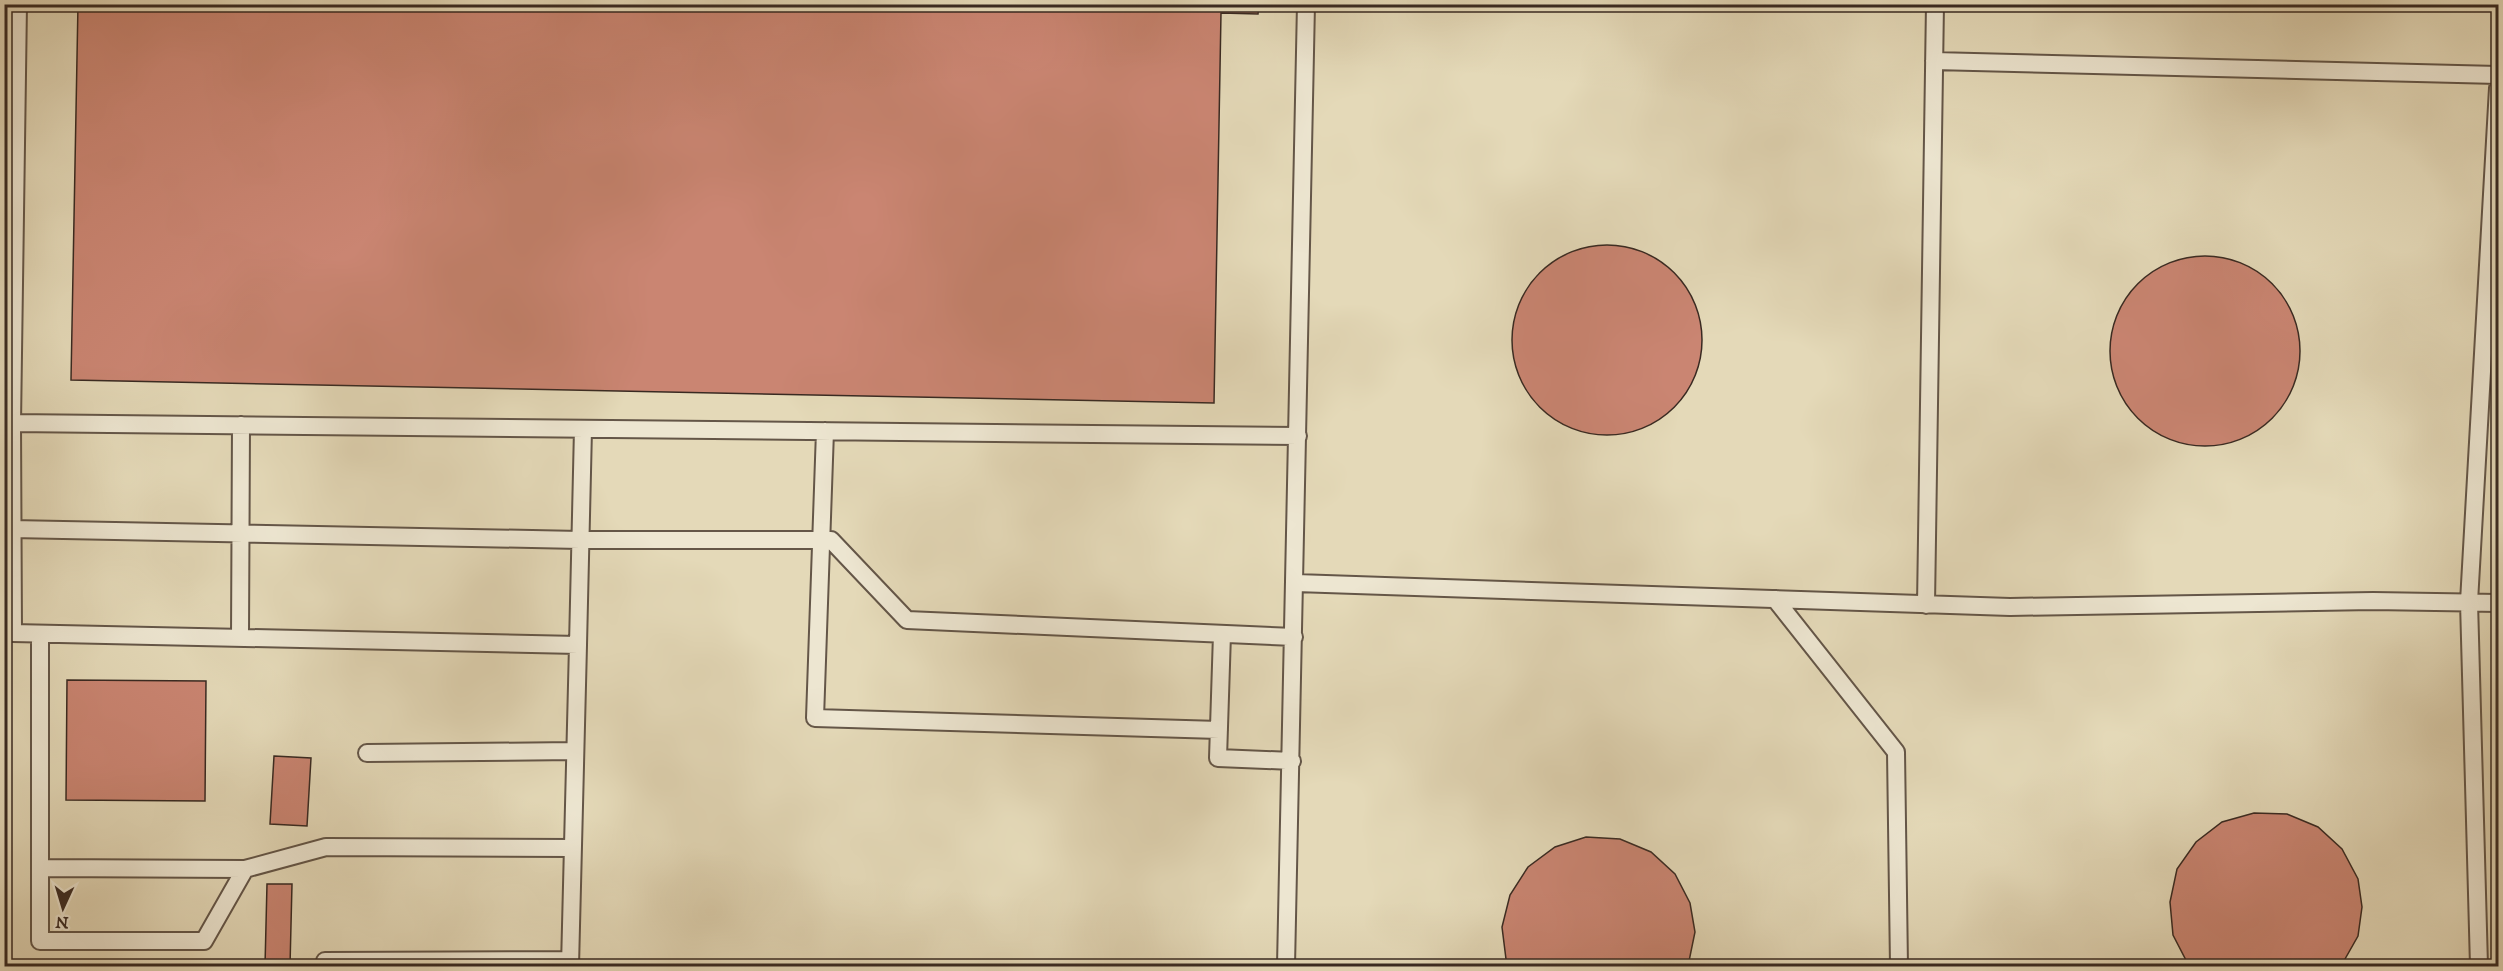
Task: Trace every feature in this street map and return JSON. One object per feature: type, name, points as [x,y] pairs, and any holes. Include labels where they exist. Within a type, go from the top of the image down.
[{"type":"lane","points":[[18,4],[12,423],[13,633],[578,645]]},
{"type":"lane","points":[[1286,966],[1296,583],[1306,4]]},
{"type":"lane","points":[[1926,605],[1935,4]]},
{"type":"lane","points":[[1934,61],[2499,75]]},
{"type":"lane","points":[[2479,966],[2469,602],[2499,88]]},
{"type":"lane","points":[[12,423],[1298,436]]},
{"type":"lane","points":[[240,638],[241,425]]},
{"type":"lane","points":[[325,961],[570,963],[583,429]]},
{"type":"lane","points":[[825,431],[815,718],[1219,730]]},
{"type":"lane","points":[[12,529],[580,540],[831,540],[907,620],[1294,637]]},
{"type":"lane","points":[[1296,583],[2010,607],[2373,601],[2499,603]]},
{"type":"lane","points":[[1775,599],[1896,752],[1899,966]]},
{"type":"lane","points":[[40,634],[40,941],[204,941],[245,869]]},
{"type":"lane","points":[[1222,634],[1218,758],[1292,760]]},
{"type":"lane","points":[[367,753],[574,751]]},
{"type":"lane","points":[[40,868],[245,869],[326,847],[572,848]]},
{"type":"building","points":[[78,4],[1259,4],[1258,14],[1221,13],[1214,403],[71,380]]},
{"type":"building","points":[[1598,245],[1616,245],[1652,256],[1667,266],[1681,280],[1698,312],[1702,340],[1698,368],[1691,385],[1681,400],[1667,414],[1635,431],[1616,435],[1598,435],[1562,424],[1547,414],[1533,400],[1516,368],[1512,349],[1512,331],[1523,295],[1533,280],[1547,266],[1579,249]]},
{"type":"building","points":[[2196,256],[2214,256],[2250,267],[2265,277],[2279,291],[2296,323],[2300,351],[2296,379],[2289,396],[2279,411],[2265,425],[2233,442],[2214,446],[2196,446],[2160,435],[2145,425],[2131,411],[2114,379],[2110,360],[2110,342],[2121,306],[2131,291],[2145,277],[2177,260]]},
{"type":"building","points":[[67,680],[206,681],[205,801],[66,800]]},
{"type":"building","points":[[274,756],[311,758],[307,826],[270,824]]},
{"type":"building","points":[[2254,813],[2287,814],[2318,827],[2342,849],[2358,879],[2362,907],[2358,936],[2341,966],[2190,966],[2188,964],[2173,935],[2170,902],[2177,869],[2196,842],[2222,822]]},
{"type":"building","points":[[1586,837],[1620,839],[1651,852],[1675,874],[1690,903],[1695,932],[1688,966],[1510,966],[1506,959],[1502,927],[1510,895],[1528,867],[1555,847]]},
{"type":"building","points":[[267,884],[292,884],[290,966],[265,966]]}]
